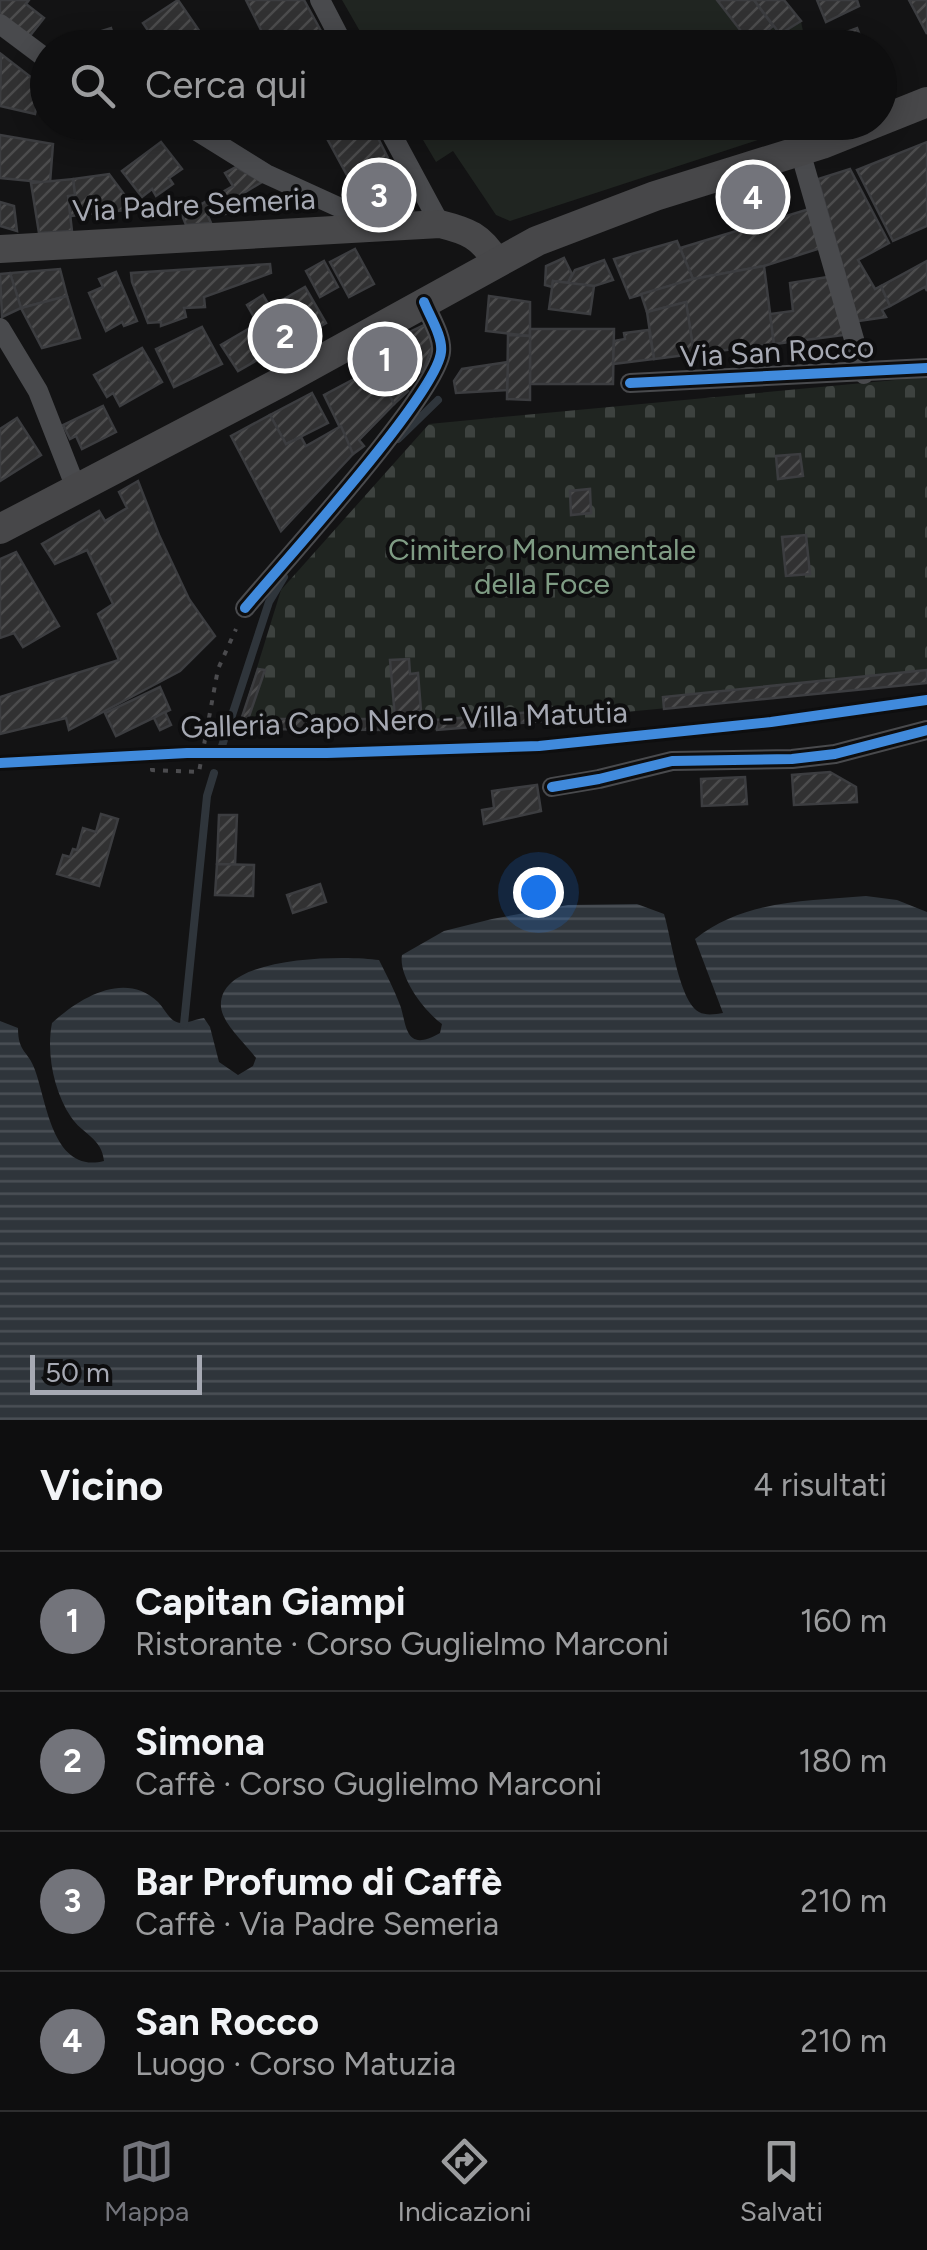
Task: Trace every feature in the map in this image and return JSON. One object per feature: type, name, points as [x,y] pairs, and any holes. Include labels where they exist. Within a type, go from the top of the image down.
[{"type":"main road","points":[[897,114],[927,102]]},
{"type":"main road","points":[[0,529],[281,382],[537,241],[655,196],[829,140]]},
{"type":"main road","name":"Via Padre Semeria","points":[[0,249],[440,224],[475,235],[496,261]]},
{"type":"street","points":[[320,0],[336,30]]},
{"type":"street","points":[[0,24],[30,46]]},
{"type":"street","points":[[211,140],[266,174],[345,210],[369,228]]},
{"type":"street","points":[[395,140],[440,224]]},
{"type":"street","name":"Via San Rocco","points":[[800,151],[864,374]]},
{"type":"street","points":[[245,608],[414,405],[440,360],[442,347],[424,302]]},
{"type":"street","points":[[0,328],[38,391],[76,488]]},
{"type":"street","name":"Via San Rocco","points":[[630,383],[927,368]]},
{"type":"street","points":[[552,786],[672,761],[792,759],[835,754],[927,730]]},
{"type":"path","points":[[152,755],[152,770],[199,772],[218,669],[245,608]]},
{"type":"green space","points":[[342,0],[784,0],[801,21],[803,30],[359,30]]},
{"type":"green space","points":[[423,140],[758,140],[510,221],[496,215],[453,151],[436,162]]},
{"type":"green space","name":"Cimitero Monumentale della Foce","points":[[927,377],[927,683],[437,730],[238,729],[281,590],[429,424]]},
{"type":"shaded area","points":[[866,896],[897,900],[927,912],[927,1420],[0,1420],[0,1021],[18,1028],[20,1042],[35,1070],[63,1147],[73,1157],[87,1162],[104,1161],[100,1147],[75,1123],[65,1107],[56,1084],[50,1047],[52,1023],[75,1005],[103,991],[131,988],[145,993],[177,1022],[204,1018],[219,1062],[238,1075],[253,1066],[256,1058],[230,1027],[221,1007],[225,990],[239,977],[260,968],[313,959],[379,960],[409,1034],[420,1040],[428,1039],[440,1033],[442,1024],[414,993],[404,973],[402,955],[444,931],[492,919],[568,905],[637,904],[664,914],[686,995],[699,1012],[717,1014],[723,1013],[695,939],[714,926],[755,910]]},
{"type":"building","points":[[0,0],[29,0],[26,4],[44,18],[30,30],[29,37],[0,15]]},
{"type":"building","points":[[178,0],[199,30],[148,30],[143,23]]},
{"type":"building","points":[[246,0],[304,0],[320,30],[261,30]]},
{"type":"building","points":[[717,0],[754,0],[773,26],[768,30],[740,30]]},
{"type":"building","points":[[754,0],[784,0],[801,21],[786,30],[777,30]]},
{"type":"building","points":[[817,0],[857,0],[859,6],[826,22]]},
{"type":"building","points":[[909,0],[927,0],[927,34]]},
{"type":"building","points":[[1,54],[30,76],[30,113],[0,106]]},
{"type":"building","points":[[0,135],[53,144],[50,183],[0,178]]},
{"type":"building","points":[[328,140],[379,140],[392,166],[354,188]]},
{"type":"building","points":[[161,142],[182,169],[169,178],[173,184],[156,196],[152,189],[142,197],[122,171]]},
{"type":"building","points":[[927,142],[927,226],[893,241],[857,170]]},
{"type":"building","points":[[392,166],[413,210],[372,218],[348,203],[354,188]]},
{"type":"building","points":[[236,167],[262,182],[227,203],[233,213],[208,216],[211,223],[186,225],[182,215],[233,186],[225,173]]},
{"type":"building","points":[[850,169],[889,243],[858,260],[875,289],[881,286],[890,306],[882,310],[886,317],[858,321],[818,179]]},
{"type":"building","points":[[109,174],[135,209],[70,216],[68,196],[75,195],[73,179]]},
{"type":"building","points":[[73,179],[75,195],[68,196],[72,231],[39,233],[31,183]]},
{"type":"building","points":[[0,202],[14,206],[17,231],[0,226]]},
{"type":"building","points":[[809,209],[821,248],[764,266],[693,279],[680,248]]},
{"type":"building","points":[[677,241],[693,279],[630,298],[614,259]]},
{"type":"building","points":[[355,249],[374,284],[349,297],[330,262]]},
{"type":"building","points":[[564,258],[572,274],[568,283],[553,281],[552,287],[545,285],[546,266]]},
{"type":"building","points":[[604,260],[613,280],[594,286],[568,283],[575,270]]},
{"type":"building","points":[[324,261],[338,287],[320,297],[306,271]]},
{"type":"building","points":[[927,261],[927,291],[925,287],[890,306],[881,286]]},
{"type":"building","points":[[270,264],[271,273],[204,297],[205,307],[184,308],[186,317],[161,326],[161,322],[148,323],[131,273]]},
{"type":"building","points":[[764,266],[774,344],[694,354],[686,302],[647,312],[641,294],[693,279]]},
{"type":"building","points":[[60,269],[67,296],[21,308],[10,273]]},
{"type":"building","points":[[116,272],[137,321],[124,326],[122,322],[106,331],[89,293],[103,287],[99,279]]},
{"type":"building","points":[[10,273],[21,308],[2,317],[0,274]]},
{"type":"building","points":[[828,277],[844,335],[774,344],[770,314],[793,311],[790,283]]},
{"type":"building","points":[[553,281],[594,286],[590,314],[549,309]]},
{"type":"building","points":[[305,287],[326,323],[275,353],[247,305],[263,295],[270,307]]},
{"type":"building","points":[[67,296],[80,338],[42,348],[21,308]]},
{"type":"building","points":[[489,296],[530,302],[530,336],[486,331]]},
{"type":"building","points":[[686,302],[694,354],[654,359],[647,312]]},
{"type":"building","points":[[424,325],[434,342],[423,371],[403,335]]},
{"type":"building","points":[[202,327],[222,364],[174,387],[156,349]]},
{"type":"building","points":[[250,328],[266,355],[238,371],[221,345]]},
{"type":"building","points":[[530,329],[614,329],[613,384],[530,384]]},
{"type":"building","points":[[649,330],[654,359],[613,364],[614,341],[625,339],[624,333]]},
{"type":"building","points":[[508,335],[530,336],[530,400],[507,399]]},
{"type":"building","points":[[406,341],[423,371],[401,382],[408,391],[394,404],[370,360]]},
{"type":"building","points":[[142,348],[162,382],[120,406],[113,393],[107,397],[94,375]]},
{"type":"building","points":[[508,362],[507,390],[456,393],[454,381],[462,369]]},
{"type":"building","points":[[375,368],[394,404],[359,440],[364,446],[353,454],[324,395]]},
{"type":"building","points":[[312,393],[328,423],[286,444],[270,415]]},
{"type":"building","points":[[103,406],[116,432],[82,449],[76,436],[70,439],[63,425]]},
{"type":"building","points":[[270,415],[286,444],[301,437],[306,446],[341,426],[353,454],[281,531],[231,436]]},
{"type":"building","points":[[17,418],[41,455],[0,481],[0,429]]},
{"type":"building","points":[[800,454],[803,476],[778,479],[776,456]]},
{"type":"building","points":[[138,481],[189,599],[215,636],[180,671],[69,730],[66,718],[0,734],[0,697],[119,660],[98,614],[113,604],[87,550],[55,564],[42,544],[99,511],[105,521],[127,508],[119,492]]},
{"type":"building","points":[[590,489],[591,513],[571,515],[570,491]]},
{"type":"building","points":[[806,535],[810,574],[786,576],[782,537]]},
{"type":"building","points":[[16,552],[59,626],[23,647],[14,633],[0,638],[0,559]]},
{"type":"building","points":[[409,659],[410,674],[418,673],[421,711],[413,712],[415,727],[396,729],[390,660]]},
{"type":"building","points":[[258,669],[265,670],[244,731],[238,729]]},
{"type":"building","points":[[927,670],[927,683],[664,709],[663,697]]},
{"type":"building","points":[[160,687],[170,710],[116,736],[105,713]]},
{"type":"building","points":[[568,709],[569,719],[437,730],[436,720]]},
{"type":"building","points":[[165,712],[171,725],[160,730],[154,718]]},
{"type":"building","points":[[254,719],[387,719],[388,730],[254,729]]},
{"type":"building","points":[[830,772],[856,787],[857,802],[794,805],[792,775]]},
{"type":"building","points":[[745,777],[747,804],[702,806],[701,779]]},
{"type":"building","points":[[537,785],[541,811],[484,824],[482,810],[494,808],[492,791]]},
{"type":"building","points":[[101,814],[118,819],[99,886],[57,874],[63,855],[70,857],[73,849],[77,850],[83,828],[96,832]]},
{"type":"building","points":[[219,815],[237,815],[235,865],[217,864]]},
{"type":"building","points":[[217,864],[254,865],[253,896],[215,895]]},
{"type":"building","points":[[320,884],[326,902],[293,913],[287,895]]},
{"type":"waterway","points":[[398,439],[438,400]]},
{"type":"waterway","points":[[221,749],[269,602],[284,577]]},
{"type":"waterway","points":[[184,1024],[207,796],[214,773]]},
{"type":"cycle path","points":[[245,608],[386,440],[433,373],[441,346],[424,302]]},
{"type":"cycle path","points":[[630,383],[927,368]]},
{"type":"cycle path","name":"Galleria Capo Nero - Villa Matutia","points":[[0,763],[187,753],[539,746],[771,722],[927,700]]},
{"type":"cycle path","points":[[552,787],[672,761],[792,759],[835,754],[927,730]]},
{"type":"place","name":"Bar Profumo di Caffè","points":[[379,195]]},
{"type":"place","name":"San Rocco","points":[[753,197]]},
{"type":"place","name":"Simona","points":[[285,336]]},
{"type":"place","name":"Capitan Giampi","points":[[385,359]]}]
